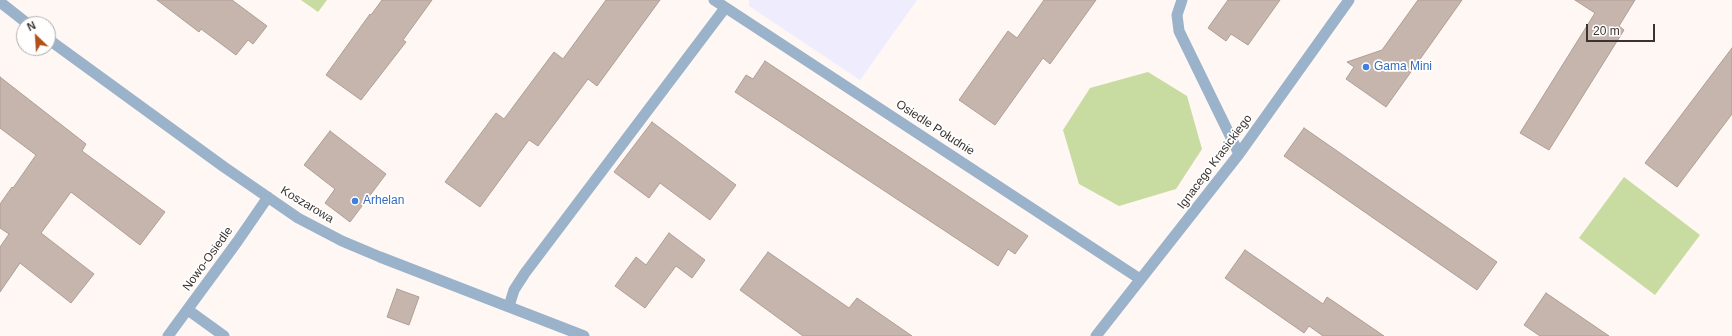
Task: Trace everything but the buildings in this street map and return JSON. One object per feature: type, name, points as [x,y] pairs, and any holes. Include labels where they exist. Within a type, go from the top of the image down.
[{"type":"street","name":"Osiedle Południe","points":[[714,0],[918,132],[1140,279]]},
{"type":"street","points":[[1182,0],[1177,15],[1179,31],[1239,154]]},
{"type":"street","name":"Ignacego Krasickiego","points":[[1096,336],[1239,154],[1349,0]]},
{"type":"street","points":[[0,2],[18,16]]},
{"type":"street","points":[[509,306],[514,290],[525,273],[725,8]]},
{"type":"street","name":"Koszarowa","points":[[56,45],[224,167],[298,218],[342,241],[380,257],[584,336]]},
{"type":"street","name":"Nowo-Osiedle","points":[[168,336],[268,197]]},
{"type":"street","points":[[188,310],[224,336]]},
{"type":"shaded area","points":[[749,0],[917,0],[860,80],[749,6]]},
{"type":"green space","points":[[301,0],[327,0],[318,12]]},
{"type":"green space","points":[[1148,72],[1187,96],[1202,149],[1176,189],[1119,206],[1079,184],[1063,130],[1090,88]]},
{"type":"green space","points":[[1624,177],[1700,235],[1655,295],[1579,238]]},
{"type":"place","name":"Gama Mini","points":[[1366,67]]},
{"type":"place","name":"Arhelan","points":[[355,201]]}]
